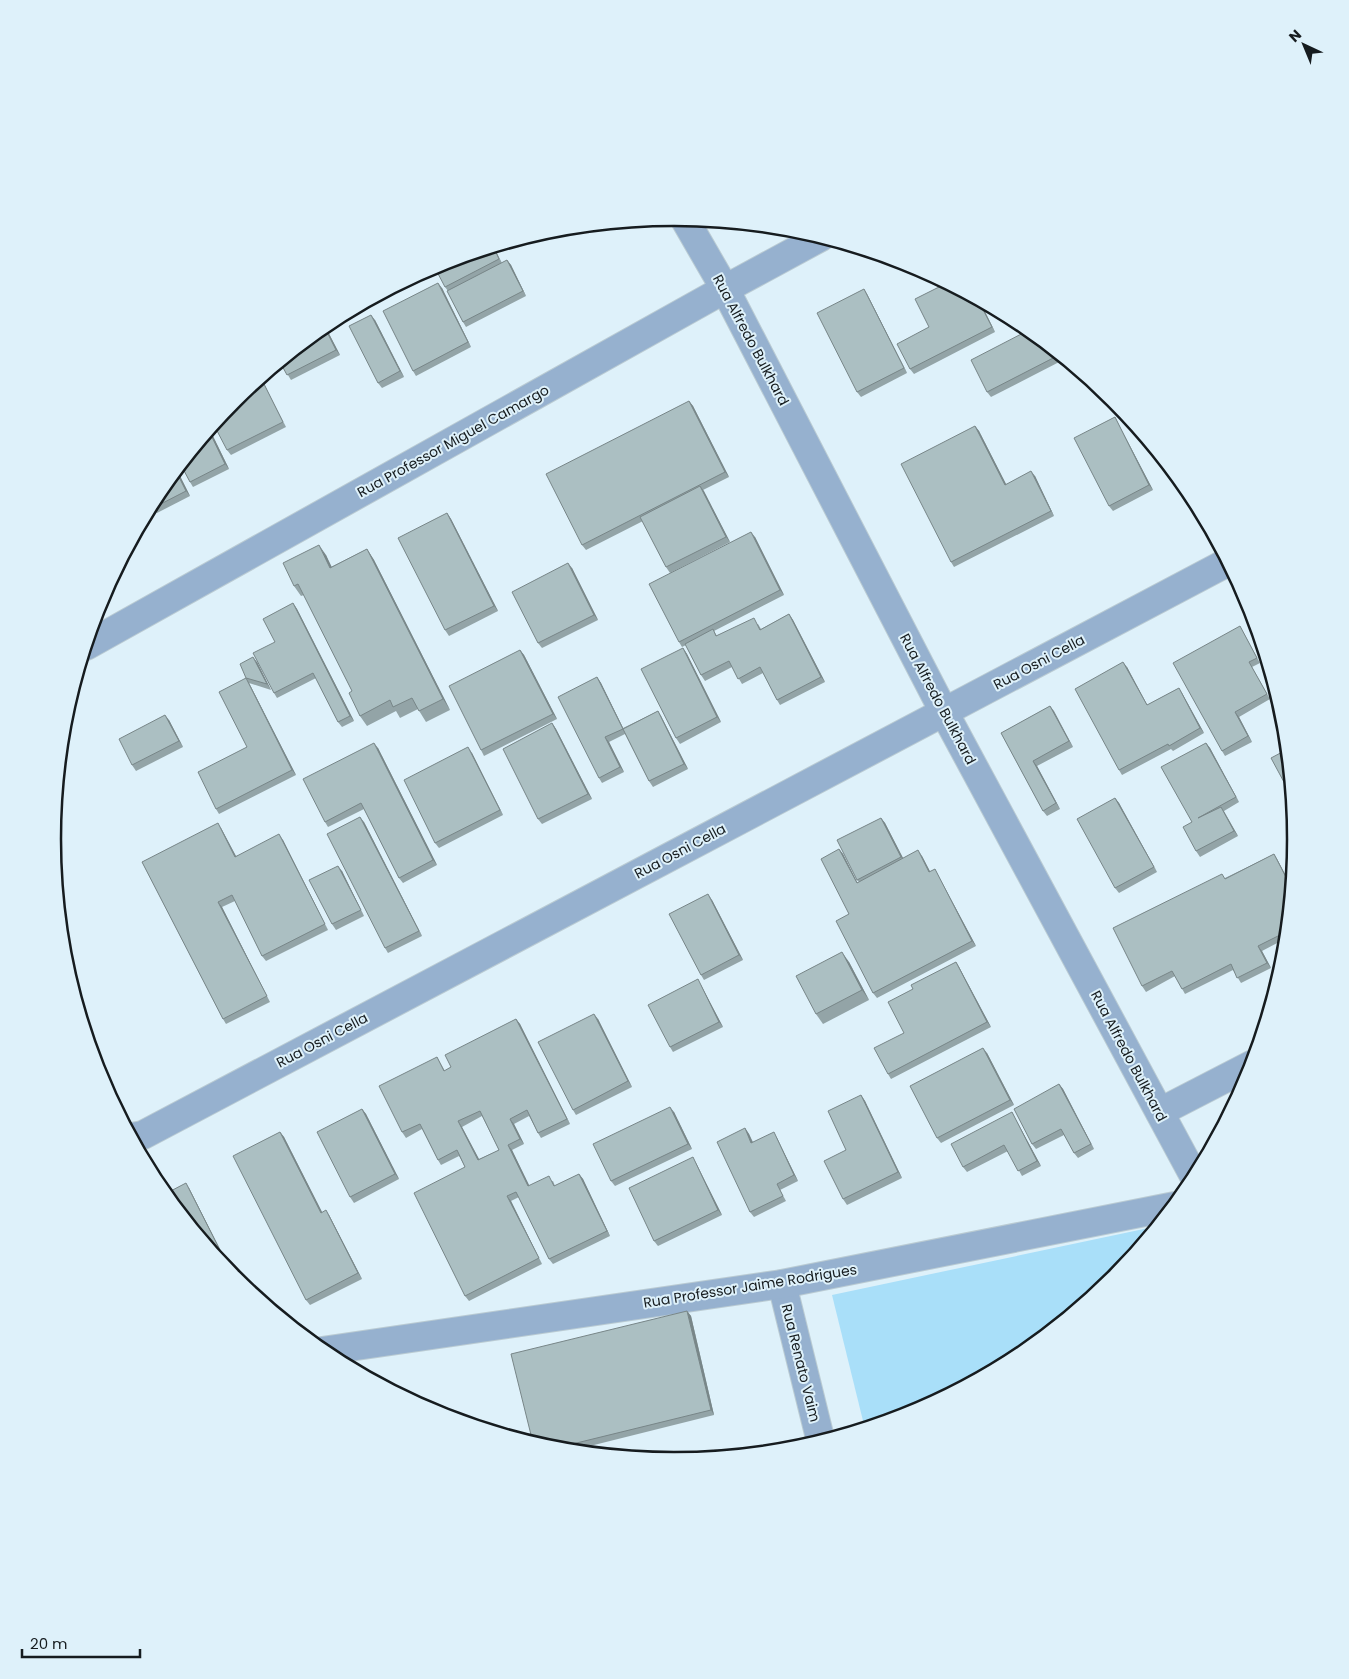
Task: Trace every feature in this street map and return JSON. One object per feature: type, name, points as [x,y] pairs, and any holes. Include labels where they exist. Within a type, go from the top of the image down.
[{"type":"street","name":"Rua Alfredo Bulkhard","points":[[689,227],[725,289],[944,712],[1191,1170]]},
{"type":"street","name":"Rua Professor Miguel Camargo","points":[[94,641],[812,242]]},
{"type":"street","name":"Rua Osni Cella","points":[[137,1136],[1223,565]]},
{"type":"street","points":[[1160,1112],[1243,1069]]},
{"type":"street","name":"Rua Professor Jaime Rodrigues","points":[[334,1349],[782,1284],[1164,1208]]},
{"type":"street","name":"Rua Renato Vaim","points":[[782,1284],[819,1435]]},
{"type":"shaded area","points":[[1149,1228],[1136,1244],[1079,1301],[1015,1349],[981,1371],[946,1390],[863,1423],[832,1295]]},
{"type":"building","points":[[496,253],[499,259],[445,287],[438,274]]},
{"type":"building","points":[[507,260],[523,291],[463,322],[447,291]]},
{"type":"building","points":[[438,283],[468,342],[413,371],[383,311]]},
{"type":"building","points":[[940,286],[983,309],[992,327],[910,369],[897,344],[929,327],[915,299]]},
{"type":"building","points":[[864,289],[904,368],[857,392],[817,313]]},
{"type":"building","points":[[371,315],[400,371],[378,383],[349,326]]},
{"type":"building","points":[[328,334],[336,350],[287,375],[283,368]]},
{"type":"building","points":[[1021,334],[1054,358],[987,392],[971,360]]},
{"type":"building","points":[[264,384],[283,422],[227,450],[217,431]]},
{"type":"building","points":[[689,401],[725,472],[582,545],[546,474]]},
{"type":"building","points":[[1115,417],[1149,485],[1109,506],[1074,438]]},
{"type":"building","points":[[975,426],[1005,485],[1031,471],[1051,511],[951,562],[901,464]]},
{"type":"building","points":[[212,437],[225,464],[190,482],[184,471]]},
{"type":"building","points":[[180,478],[186,491],[162,503]]},
{"type":"building","points":[[700,486],[726,537],[666,567],[640,517]]},
{"type":"building","points":[[447,513],[494,606],[445,630],[398,538]]},
{"type":"building","points":[[751,532],[780,590],[679,642],[649,584]]},
{"type":"building","points":[[319,545],[330,568],[367,549],[443,699],[419,711],[412,698],[393,707],[390,700],[360,716],[349,693],[352,691],[298,584],[294,586],[283,563]]},
{"type":"building","points":[[568,563],[594,615],[538,643],[512,592]]},
{"type":"building","points":[[293,603],[350,716],[338,722],[313,673],[274,693],[253,653],[275,642],[263,619]]},
{"type":"building","points":[[789,614],[821,677],[777,700],[760,667],[738,679],[729,661],[701,675],[685,644],[713,629],[716,636],[754,618],[760,630]]},
{"type":"building","points":[[1240,626],[1257,658],[1249,662],[1267,694],[1235,712],[1248,736],[1222,751],[1173,663]]},
{"type":"building","points":[[683,648],[717,717],[676,738],[641,669]]},
{"type":"building","points":[[520,650],[553,714],[481,750],[449,686]]},
{"type":"building","points":[[253,657],[267,684],[246,678],[240,664]]},
{"type":"building","points":[[1123,662],[1147,705],[1179,688],[1200,728],[1169,746],[1168,744],[1119,770],[1075,689]]},
{"type":"building","points":[[597,677],[623,729],[605,737],[620,767],[599,778],[558,697]]},
{"type":"building","points":[[246,678],[292,770],[216,809],[198,772],[247,747],[219,692]]},
{"type":"building","points":[[1050,706],[1069,741],[1033,761],[1056,803],[1043,811],[1001,733]]},
{"type":"building","points":[[658,711],[684,764],[649,781],[623,729]]},
{"type":"building","points":[[165,715],[179,741],[132,765],[119,739]]},
{"type":"building","points":[[552,723],[588,794],[538,819],[503,749]]},
{"type":"building","points":[[374,743],[433,860],[399,878],[361,803],[325,822],[303,779]]},
{"type":"building","points":[[1206,743],[1236,797],[1198,818],[1221,807],[1234,831],[1196,851],[1183,827],[1192,822],[1161,767]]},
{"type":"building","points":[[468,747],[500,810],[435,843],[404,780]]},
{"type":"building","points":[[1282,752],[1285,784],[1271,758]]},
{"type":"building","points":[[1115,798],[1154,867],[1115,888],[1077,819]]},
{"type":"building","points":[[360,817],[419,931],[385,948],[327,834]]},
{"type":"building","points":[[881,818],[901,857],[857,880],[837,840]]},
{"type":"building","points":[[218,823],[235,857],[279,834],[325,924],[262,956],[232,895],[218,902],[267,996],[223,1019],[142,862]]},
{"type":"building","points":[[839,849],[857,883],[918,850],[929,872],[935,869],[972,941],[873,993],[836,921],[849,914],[821,859]]},
{"type":"building","points":[[1274,854],[1286,878],[1280,935],[1258,946],[1267,963],[1237,978],[1231,964],[1182,989],[1172,971],[1142,986],[1113,928],[1222,874],[1225,879]]},
{"type":"building","points":[[338,866],[361,910],[332,924],[309,880]]},
{"type":"building","points":[[708,894],[739,955],[701,975],[669,914]]},
{"type":"building","points":[[842,952],[862,990],[816,1014],[796,976]]},
{"type":"building","points":[[956,962],[987,1022],[888,1074],[874,1048],[904,1033],[888,1002],[913,989],[911,985]]},
{"type":"building","points":[[698,979],[719,1022],[670,1047],[648,1005]]},
{"type":"building","points":[[594,1014],[628,1081],[573,1110],[538,1042]]},
{"type":"building","points":[[516,1019],[567,1119],[538,1133],[527,1110],[510,1119],[520,1139],[508,1145],[528,1186],[549,1176],[554,1186],[579,1174],[607,1231],[549,1259],[516,1192],[507,1196],[539,1258],[465,1296],[414,1193],[465,1167],[457,1150],[438,1160],[420,1124],[402,1132],[379,1086],[437,1057],[444,1071],[451,1067],[445,1055]],"holes":[[[480,1111],[499,1150],[478,1160],[458,1121]]]},
{"type":"building","points":[[983,1048],[1010,1100],[937,1138],[910,1086]]},
{"type":"building","points":[[1059,1084],[1091,1144],[1074,1153],[1061,1129],[1032,1144],[1014,1109]]},
{"type":"building","points":[[861,1095],[898,1172],[843,1199],[824,1161],[846,1150],[828,1111]]},
{"type":"building","points":[[670,1107],[688,1144],[611,1181],[593,1144]]},
{"type":"building","points":[[362,1109],[395,1174],[350,1197],[317,1132]]},
{"type":"building","points":[[1012,1112],[1037,1161],[1018,1171],[1004,1145],[963,1167],[951,1144]]},
{"type":"building","points":[[745,1128],[751,1143],[774,1132],[794,1175],[777,1184],[783,1196],[750,1212],[717,1142]]},
{"type":"building","points":[[280,1132],[321,1213],[326,1210],[358,1273],[306,1300],[233,1156]]},
{"type":"building","points":[[693,1157],[718,1210],[654,1241],[629,1188]]},
{"type":"building","points":[[186,1183],[221,1252],[188,1213],[172,1190]]},
{"type":"building","points":[[687,1311],[711,1410],[572,1444],[531,1435],[511,1354]]}]
